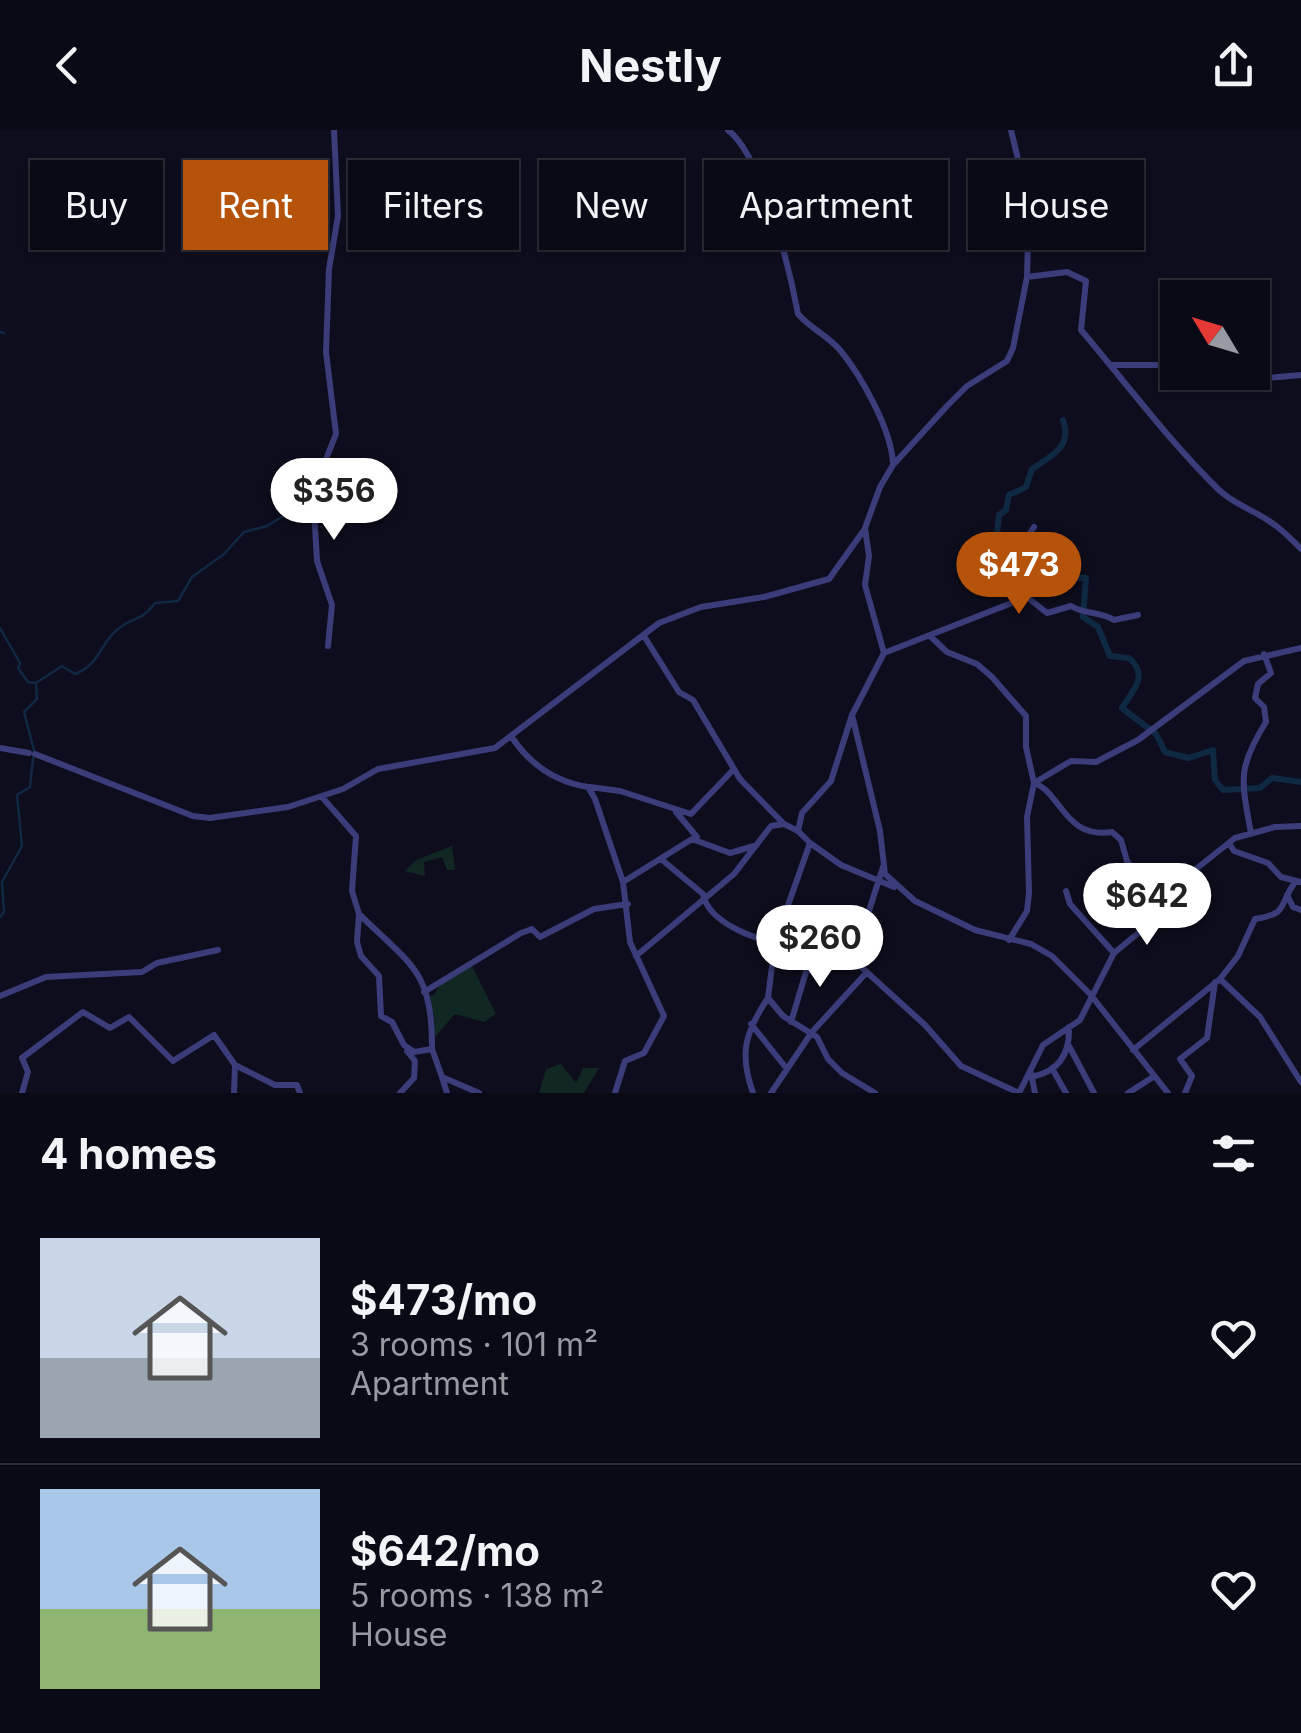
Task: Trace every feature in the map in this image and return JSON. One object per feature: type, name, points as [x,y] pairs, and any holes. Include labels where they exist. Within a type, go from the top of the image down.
[{"type":"street","points":[[328,646],[332,605],[317,561],[314,492],[336,434],[326,352],[329,269],[338,216],[334,130]]},
{"type":"street","points":[[728,130],[741,140],[763,189],[792,272],[798,314],[840,350],[860,378],[888,435],[892,465]]},
{"type":"street","points":[[0,748],[32,753],[193,816],[210,818],[288,807],[322,797],[378,769],[495,748],[660,622],[701,606],[764,598],[829,579],[866,528],[892,465],[968,386],[1009,359],[1026,277],[1029,204],[1011,130]]},
{"type":"street","points":[[1026,277],[1067,272],[1086,281],[1081,330],[1113,365],[1152,421],[1170,435],[1218,489],[1272,523],[1301,549]]},
{"type":"street","points":[[1113,365],[1160,365]]},
{"type":"street","points":[[1270,378],[1301,375]]},
{"type":"street","points":[[1013,600],[1025,568],[1020,548],[1034,527]]},
{"type":"street","points":[[866,528],[866,596],[884,653]]},
{"type":"street","points":[[798,831],[802,813],[831,781],[852,715],[884,653],[1027,596],[1047,614],[1071,606],[1114,620],[1138,615]]},
{"type":"street","points":[[644,636],[679,692],[694,700],[734,769],[784,824],[841,865],[896,888],[976,930],[1039,947],[1090,994],[1168,1093]]},
{"type":"street","points":[[930,636],[946,652],[977,664],[1006,689],[1026,716],[1026,746],[1034,783],[1026,818],[1027,911],[1008,941]]},
{"type":"street","points":[[1034,783],[1071,761],[1096,762],[1105,758],[1168,720],[1244,662],[1301,648]]},
{"type":"street","points":[[1252,834],[1251,815],[1241,789],[1250,747],[1266,722],[1264,707],[1255,698],[1258,684],[1271,673],[1264,654]]},
{"type":"street","points":[[852,715],[880,831],[884,868],[896,888]]},
{"type":"street","points":[[511,736],[529,760],[562,783],[620,791],[690,814],[734,769]]},
{"type":"street","points":[[1034,783],[1042,786],[1068,818],[1096,834],[1112,832],[1121,840],[1127,861],[1159,907]]},
{"type":"street","points":[[588,787],[623,882],[636,956],[664,1016],[644,1053],[625,1061],[615,1093]]},
{"type":"street","points":[[322,797],[356,836],[352,891],[360,914],[357,942],[362,956],[379,976],[380,1012],[392,1022],[415,1061],[414,1078],[400,1093]]},
{"type":"street","points":[[676,811],[698,838],[730,853],[758,844]]},
{"type":"street","points":[[636,956],[704,901],[772,826],[784,824]]},
{"type":"street","points":[[784,920],[837,946],[925,1025],[961,1066],[1019,1093],[1033,1074],[1043,1045],[1085,1012],[1090,994],[1114,953],[1148,925],[1182,880],[1230,843],[1252,834],[1301,826]]},
{"type":"street","points":[[623,882],[698,838]]},
{"type":"street","points":[[1133,1050],[1217,980],[1238,956],[1255,920],[1279,914],[1287,894],[1298,882],[1280,877],[1268,863],[1234,852],[1230,843]]},
{"type":"street","points":[[753,1093],[743,1060],[751,1024],[768,998],[774,942],[810,844]]},
{"type":"street","points":[[661,859],[743,934],[774,942]]},
{"type":"street","points":[[792,1022],[806,972],[867,917],[876,881],[884,868]]},
{"type":"street","points":[[1066,890],[1070,904],[1114,953]]},
{"type":"street","points":[[1287,894],[1293,906],[1301,910]]},
{"type":"street","points":[[424,992],[521,932],[532,929],[540,937],[594,909],[628,904]]},
{"type":"street","points":[[360,914],[422,974],[432,1017],[432,1049],[448,1093]]},
{"type":"street","points":[[0,996],[46,977],[142,972],[157,963],[218,950]]},
{"type":"street","points":[[771,1093],[812,1032],[867,972]]},
{"type":"street","points":[[1217,980],[1260,1017],[1301,1082]]},
{"type":"street","points":[[1185,1093],[1192,1076],[1180,1059],[1207,1038],[1217,980]]},
{"type":"street","points":[[768,998],[792,1022],[812,1032],[842,1073],[873,1092]]},
{"type":"street","points":[[22,1093],[28,1072],[22,1058],[83,1012],[110,1028],[128,1017],[173,1062],[214,1034],[235,1064],[275,1085],[297,1085],[300,1093]]},
{"type":"street","points":[[751,1024],[787,1069]]},
{"type":"street","points":[[1033,1074],[1052,1070],[1068,1045],[1069,1027]]},
{"type":"street","points":[[404,1045],[414,1052],[432,1049]]},
{"type":"street","points":[[1068,1045],[1094,1093]]},
{"type":"street","points":[[234,1093],[235,1064]]},
{"type":"street","points":[[1052,1070],[1066,1093]]},
{"type":"street","points":[[1033,1074],[1034,1093]]},
{"type":"street","points":[[442,1077],[479,1093]]},
{"type":"street","points":[[1128,1093],[1153,1077]]},
{"type":"green space","points":[[452,846],[455,870],[447,870],[442,857],[424,862],[425,876],[405,871],[416,860]]},
{"type":"green space","points":[[472,966],[496,1014],[484,1022],[455,1014],[435,1037],[434,1016],[427,997],[434,995],[442,981]]},
{"type":"green space","points":[[561,1064],[576,1083],[583,1068],[599,1068],[584,1093],[539,1093],[546,1069]]},
{"type":"waterway","points":[[0,332],[4,333]]},
{"type":"waterway","points":[[1063,420],[1063,444],[1032,469],[1026,487],[1009,495],[1006,510],[999,515],[997,533],[1003,555],[1020,560],[1058,561],[1072,578],[1086,578],[1083,617],[1098,627],[1110,656],[1129,658],[1138,671],[1137,683],[1122,708],[1156,734],[1165,752],[1189,758],[1213,750],[1215,780],[1223,790],[1260,788],[1272,778],[1301,782]]},
{"type":"waterway","points":[[316,494],[339,471]]},
{"type":"waterway","points":[[36,683],[62,666],[75,674],[83,670],[124,625],[145,614],[155,603],[178,601],[192,577],[224,554],[244,532],[267,526],[311,499]]},
{"type":"waterway","points":[[0,628],[20,663],[18,668],[28,682],[36,683],[37,699],[24,712],[34,750],[30,787],[17,795],[22,846],[2,882],[4,912],[0,917]]}]
